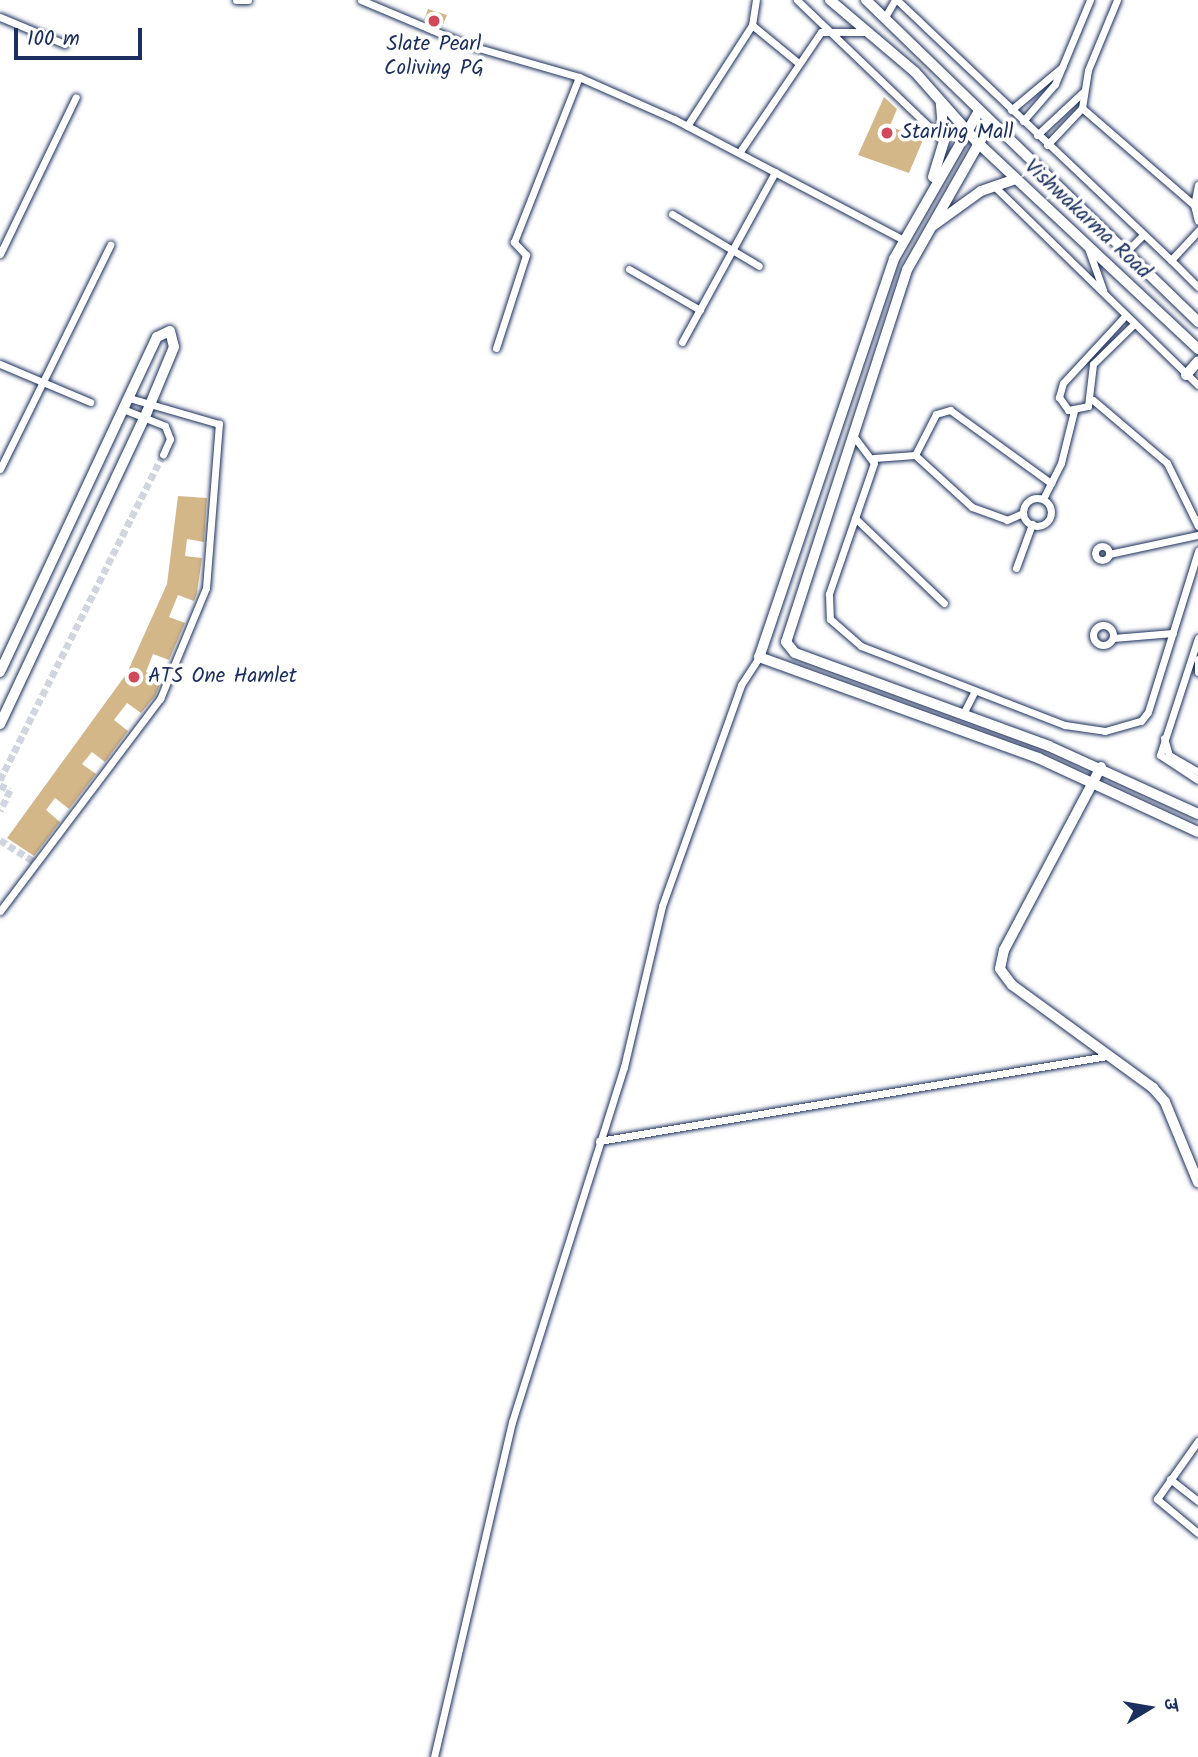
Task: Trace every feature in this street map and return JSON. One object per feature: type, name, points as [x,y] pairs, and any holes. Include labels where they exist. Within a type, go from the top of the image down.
[{"type":"street","points":[[236,0],[248,0]]},
{"type":"street","points":[[361,0],[468,45],[579,77],[687,126],[902,239]]},
{"type":"street","points":[[687,126],[752,25],[756,0]]},
{"type":"street","points":[[797,0],[821,33],[944,140]]},
{"type":"street","name":"Vishwakarma Road","points":[[830,0],[941,100],[976,142],[1198,349]]},
{"type":"street","name":"Vishwakarma Road","points":[[866,0],[1124,254],[1198,323]]},
{"type":"street","points":[[885,17],[896,0],[1198,287]]},
{"type":"street","points":[[1023,121],[1051,90],[1090,0]]},
{"type":"street","points":[[1047,145],[1082,108],[1083,92],[1117,0]]},
{"type":"street","points":[[0,17],[65,44]]},
{"type":"street","points":[[752,25],[797,62]]},
{"type":"street","points":[[739,153],[797,62],[821,33],[863,32]]},
{"type":"street","points":[[1011,110],[1062,67]]},
{"type":"street","points":[[496,348],[526,255],[514,242],[579,77]]},
{"type":"street","points":[[1037,135],[1083,92]]},
{"type":"street","points":[[0,254],[76,97]]},
{"type":"street","points":[[928,194],[944,140],[941,100]]},
{"type":"street","points":[[1082,108],[1194,205]]},
{"type":"street","points":[[434,1757],[512,1422],[634,1031],[662,906],[741,685],[759,657],[902,239],[979,111]]},
{"type":"street","points":[[991,122],[976,142],[907,270],[850,433],[786,642],[795,653],[1101,767],[1198,814]]},
{"type":"street","points":[[682,342],[775,172]]},
{"type":"street","points":[[930,227],[993,185],[1015,179]]},
{"type":"street","points":[[993,185],[1104,293],[1132,326],[1198,385]]},
{"type":"street","points":[[1198,185],[1194,205],[1198,221]]},
{"type":"street","points":[[672,214],[759,266]]},
{"type":"street","points":[[1171,260],[1198,231]]},
{"type":"street","points":[[1124,254],[1142,236]]},
{"type":"street","points":[[0,469],[110,245]]},
{"type":"street","points":[[1088,248],[1104,293]]},
{"type":"street","points":[[629,270],[700,310]]},
{"type":"street","points":[[1074,411],[1059,397],[1063,383],[1124,317]]},
{"type":"street","points":[[1132,326],[1093,364],[1093,400],[1167,463],[1198,526]]},
{"type":"street","points":[[0,672],[157,337],[170,331],[174,348],[145,416],[0,724]]},
{"type":"street","points":[[1186,374],[1198,361]]},
{"type":"street","points":[[0,364],[90,402]]},
{"type":"street","points":[[0,911],[159,699],[206,588],[219,424],[129,398]]},
{"type":"street","points":[[1016,568],[1032,524],[1049,517],[1043,499],[1051,483],[1074,411],[1093,400]]},
{"type":"street","points":[[123,409],[145,416],[168,430],[163,455]]},
{"type":"street","points":[[915,454],[936,414],[950,410],[1051,483]]},
{"type":"street","points":[[850,433],[874,458]]},
{"type":"street","points":[[874,458],[915,454],[972,507],[1007,520],[1023,513],[1029,501],[1043,499]]},
{"type":"street","points":[[874,458],[829,594],[830,618],[860,646],[974,692],[1074,727],[1105,731],[1128,726],[1149,712],[1198,551]]},
{"type":"street","points":[[1023,513],[1032,524]]},
{"type":"street","points":[[855,518],[944,603]]},
{"type":"street","points":[[1110,554],[1198,535]]},
{"type":"street","points":[[1113,638],[1173,633]]},
{"type":"street","points":[[1197,643],[1164,737],[1164,761],[1198,779]]},
{"type":"street","points":[[759,657],[1198,832]]},
{"type":"street","points":[[1186,672],[1198,671],[1198,659]]},
{"type":"street","points":[[962,714],[974,692]]},
{"type":"street","points":[[1164,737],[1169,755],[1198,772]]},
{"type":"street","points":[[1101,767],[1004,950],[999,969],[1012,985],[1165,1102],[1198,1181]]},
{"type":"street","points":[[599,1141],[1107,1056]]},
{"type":"street","points":[[1196,1448],[1158,1495],[1159,1503],[1198,1533]]},
{"type":"street","points":[[1170,1479],[1198,1501]]},
{"type":"building","name":"Slate Pearl Coliving PG","points":[[428,9],[447,15],[442,27],[424,20]]},
{"type":"building","name":"Starling Mall","points":[[884,97],[897,109],[890,126],[923,140],[909,173],[858,155]]},
{"type":"building","name":"ATS One Hamlet","points":[[178,496],[207,498],[204,542],[187,539],[185,556],[202,558],[194,601],[178,595],[169,617],[185,623],[169,660],[153,654],[146,672],[162,679],[155,696],[141,713],[127,703],[114,720],[128,731],[105,762],[92,752],[82,764],[96,774],[69,809],[55,798],[46,810],[60,822],[34,856],[7,838],[127,673],[167,584]]},
{"type":"tunnel","points":[[0,780],[163,455]]},
{"type":"tunnel","points":[[0,785],[10,790],[0,811]]},
{"type":"tunnel","points":[[0,840],[38,864]]},
{"type":"place","name":"Slate Pearl Coliving PG","points":[[434,21]]},
{"type":"place","name":"Starling Mall","points":[[887,133]]},
{"type":"place","name":"ATS One Hamlet","points":[[134,677]]}]
